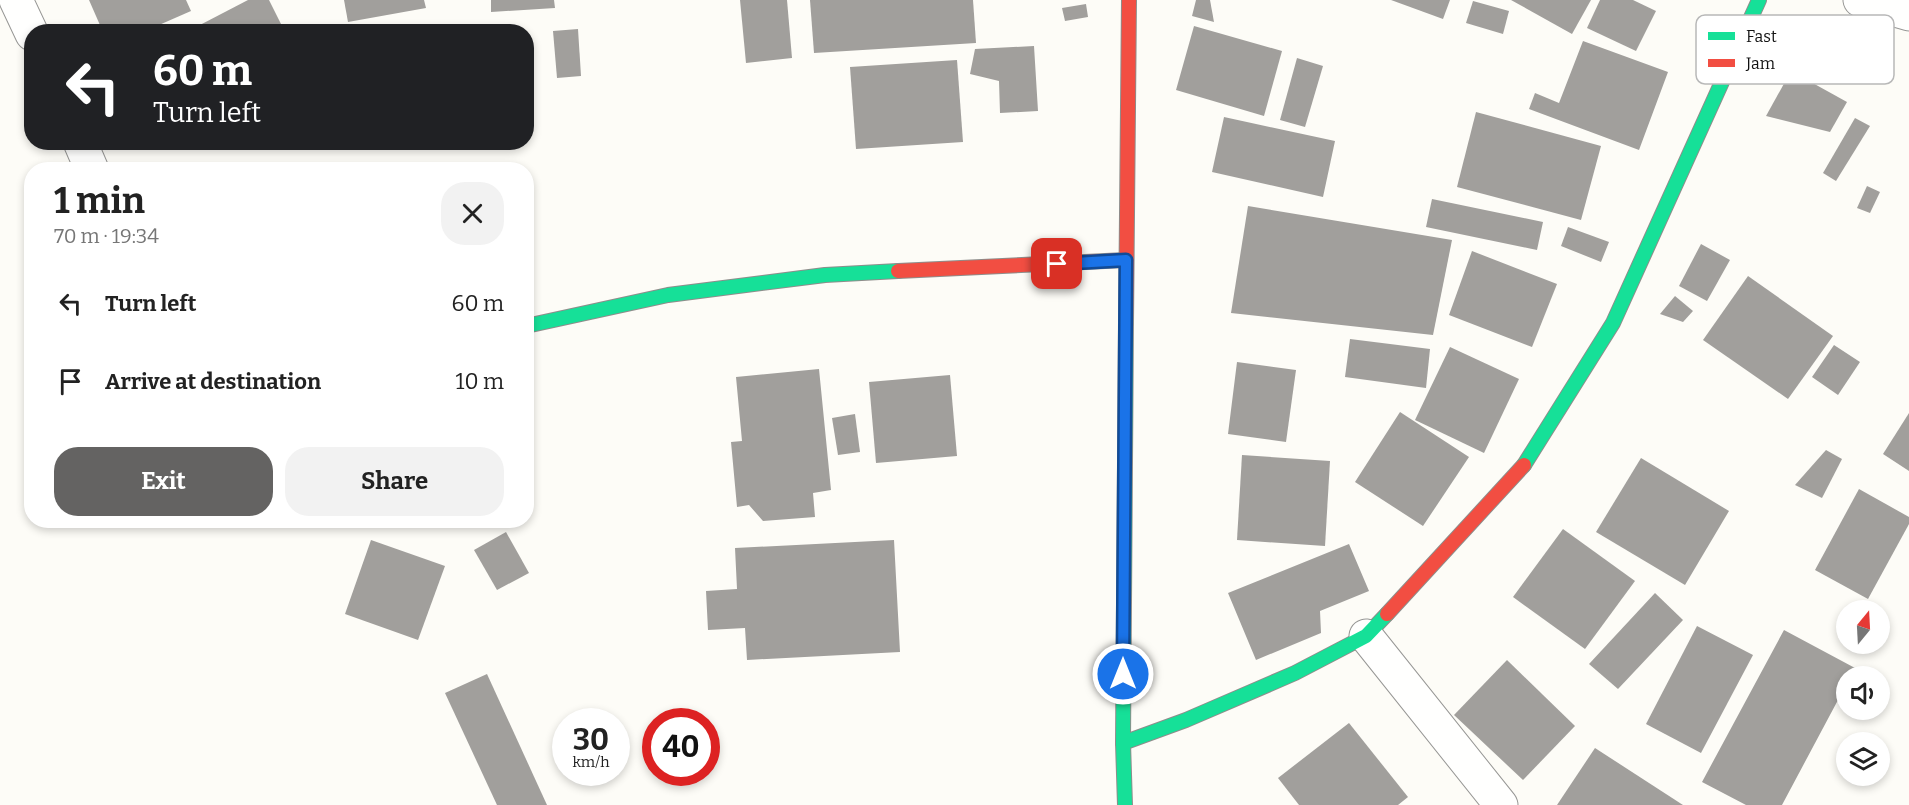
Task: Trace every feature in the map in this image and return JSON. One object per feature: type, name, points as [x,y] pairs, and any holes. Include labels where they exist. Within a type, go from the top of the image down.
[{"type":"street","points":[[16,0],[27,24]]},
{"type":"street","points":[[1125,805],[1123,743],[1128,0]]},
{"type":"street","points":[[1752,15],[1759,0]]},
{"type":"street","points":[[1860,0],[1909,14]]},
{"type":"street","points":[[1123,743],[1186,720],[1295,673],[1366,636],[1524,465],[1613,323],[1721,84]]},
{"type":"street","points":[[534,324],[668,295],[825,275],[1126,260]]},
{"type":"street","points":[[1366,636],[1501,805]]},
{"type":"building","points":[[89,0],[186,0],[191,11],[161,24],[100,24]]},
{"type":"building","points":[[248,0],[269,0],[281,24],[202,24]]},
{"type":"building","points":[[344,0],[424,0],[426,8],[348,22]]},
{"type":"building","points":[[491,0],[554,0],[555,8],[491,12]]},
{"type":"building","points":[[740,0],[787,0],[792,58],[746,63]]},
{"type":"building","points":[[810,0],[973,0],[976,43],[814,53]]},
{"type":"building","points":[[1196,0],[1210,0],[1214,22],[1192,16]]},
{"type":"building","points":[[1391,0],[1450,0],[1443,19]]},
{"type":"building","points":[[1511,0],[1591,0],[1572,34]]},
{"type":"building","points":[[1600,0],[1633,0],[1656,11],[1636,51],[1587,28]]},
{"type":"building","points":[[1473,1],[1509,11],[1503,34],[1466,23]]},
{"type":"building","points":[[1086,4],[1088,17],[1065,21],[1062,8]]},
{"type":"building","points":[[1194,26],[1282,51],[1264,116],[1176,90]]},
{"type":"building","points":[[578,29],[581,76],[557,78],[553,31]]},
{"type":"building","points":[[1583,41],[1668,72],[1639,150],[1529,109],[1535,93],[1559,103]]},
{"type":"building","points":[[1034,46],[1038,111],[1000,113],[999,81],[970,74],[975,49]]},
{"type":"building","points":[[1297,58],[1323,66],[1305,127],[1280,120]]},
{"type":"building","points":[[957,60],[963,142],[856,149],[850,67]]},
{"type":"building","points":[[1784,84],[1814,84],[1847,102],[1830,132],[1766,116]]},
{"type":"building","points":[[1476,112],[1601,146],[1581,220],[1457,187]]},
{"type":"building","points":[[1224,117],[1335,141],[1323,197],[1212,172]]},
{"type":"building","points":[[1855,118],[1870,126],[1836,181],[1823,173]]},
{"type":"building","points":[[1867,186],[1880,192],[1870,213],[1857,208]]},
{"type":"building","points":[[1432,199],[1543,222],[1537,250],[1426,227]]},
{"type":"building","points":[[1248,206],[1452,240],[1433,335],[1231,313]]},
{"type":"building","points":[[1568,227],[1609,242],[1601,262],[1561,246]]},
{"type":"building","points":[[1701,244],[1730,260],[1707,301],[1679,286]]},
{"type":"building","points":[[1472,251],[1557,284],[1532,347],[1449,315]]},
{"type":"building","points":[[1748,276],[1833,336],[1788,399],[1703,340]]},
{"type":"building","points":[[1675,296],[1693,311],[1683,322],[1660,314]]},
{"type":"building","points":[[1350,339],[1430,349],[1426,388],[1345,377]]},
{"type":"building","points":[[1834,345],[1860,362],[1838,395],[1812,377]]},
{"type":"building","points":[[1450,347],[1519,379],[1484,453],[1415,420]]},
{"type":"building","points":[[1237,362],[1296,370],[1286,442],[1228,434]]},
{"type":"building","points":[[819,369],[831,490],[813,493],[815,517],[763,521],[749,505],[737,507],[731,442],[742,441],[736,377]]},
{"type":"building","points":[[950,375],[957,456],[876,463],[869,382]]},
{"type":"building","points":[[1400,412],[1469,457],[1423,526],[1355,482]]},
{"type":"building","points":[[1909,413],[1909,471],[1883,454]]},
{"type":"building","points":[[855,414],[860,452],[838,455],[832,418]]},
{"type":"building","points":[[1826,450],[1842,459],[1822,498],[1795,485]]},
{"type":"building","points":[[1242,455],[1330,461],[1325,546],[1237,540]]},
{"type":"building","points":[[1641,458],[1729,511],[1685,585],[1596,532]]},
{"type":"building","points":[[1859,489],[1909,517],[1909,524],[1868,599],[1815,570]]},
{"type":"building","points":[[1563,529],[1635,581],[1585,649],[1513,597]]},
{"type":"building","points":[[506,532],[529,573],[497,590],[474,550]]},
{"type":"building","points":[[371,540],[445,566],[418,640],[345,614]]},
{"type":"building","points":[[894,540],[900,652],[747,660],[745,628],[708,630],[706,591],[737,589],[735,548]]},
{"type":"building","points":[[1349,544],[1369,591],[1320,611],[1321,633],[1256,660],[1228,593]]},
{"type":"building","points":[[1655,593],[1683,620],[1618,689],[1589,664]]},
{"type":"building","points":[[1697,626],[1753,655],[1701,753],[1646,724]]},
{"type":"building","points":[[1784,630],[1851,666],[1836,666],[1836,704],[1782,805],[1746,805],[1702,782]]},
{"type":"building","points":[[1507,660],[1575,726],[1523,780],[1454,715]]},
{"type":"building","points":[[487,674],[547,805],[497,805],[445,693]]},
{"type":"building","points":[[1349,723],[1408,797],[1398,805],[1299,805],[1278,778]]},
{"type":"building","points":[[1595,748],[1683,805],[1557,805]]},
{"type":"traffic: fast","points":[[1752,15],[1759,0]]},
{"type":"traffic: fast","points":[[1524,465],[1613,323],[1721,84]]},
{"type":"traffic: fast","points":[[534,324],[668,295],[825,275],[898,271]]},
{"type":"traffic: fast","points":[[1125,805],[1123,743],[1126,322]]},
{"type":"traffic: fast","points":[[1123,743],[1186,720],[1295,673],[1366,636],[1387,614]]},
{"type":"traffic: jam","points":[[1126,322],[1129,0]]},
{"type":"traffic: jam","points":[[898,271],[1126,260]]},
{"type":"traffic: jam","points":[[1387,614],[1524,465]]},
{"type":"route","points":[[1057,264],[1126,260],[1123,674]]}]
